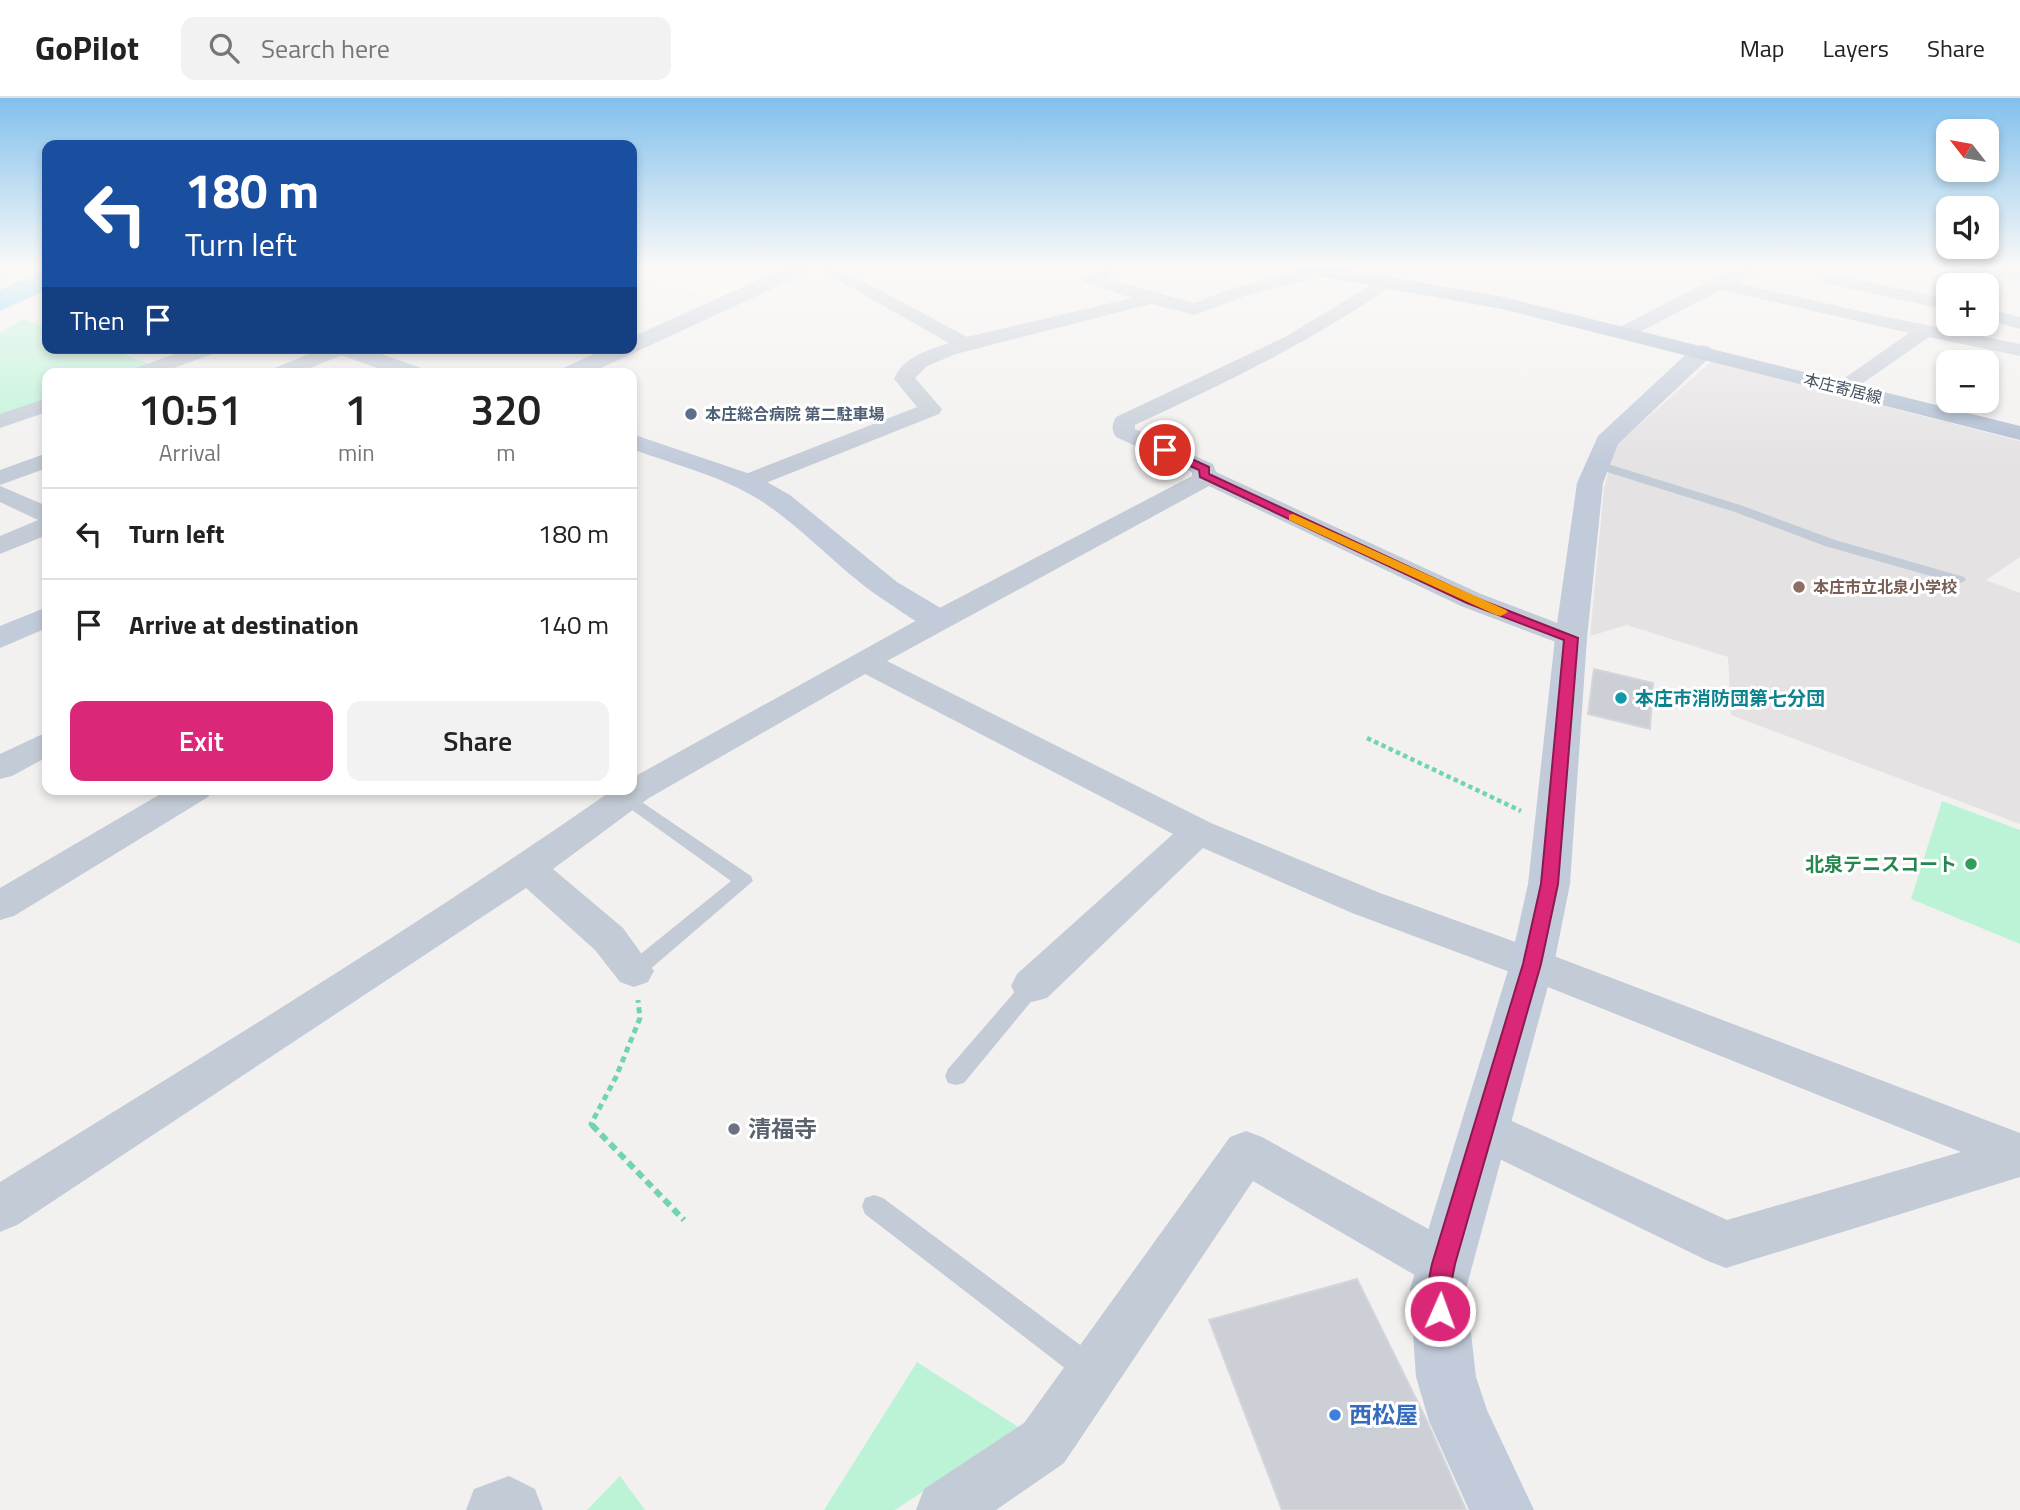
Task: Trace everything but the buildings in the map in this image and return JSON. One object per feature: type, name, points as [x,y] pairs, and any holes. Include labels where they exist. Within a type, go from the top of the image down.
[{"type":"main road","name":"本庄寄居線","points":[[1625,332],[2020,433]]},
{"type":"street","points":[[637,343],[661,332]]},
{"type":"street","points":[[943,332],[965,344]]},
{"type":"street","points":[[747,482],[932,410],[904,379],[904,373],[913,365],[965,344],[1010,332]]},
{"type":"street","points":[[637,792],[938,620],[1203,480],[1205,469],[1124,432],[1124,422],[1271,353],[1308,332]]},
{"type":"street","points":[[1843,388],[1924,332]]},
{"type":"street","points":[[1929,332],[2020,350]]},
{"type":"street","points":[[1502,1510],[1460,1422],[1446,1377],[1438,1289],[1443,1264],[1485,1130],[1532,964],[1549,884],[1571,638],[1590,483],[1607,441],[1702,352]]},
{"type":"street","points":[[154,368],[194,354]]},
{"type":"street","points":[[292,368],[328,354]]},
{"type":"street","points":[[360,354],[398,368]]},
{"type":"street","points":[[582,368],[612,354]]},
{"type":"street","points":[[0,421],[42,407]]},
{"type":"street","points":[[637,443],[747,482],[780,501],[887,588],[938,620]]},
{"type":"street","points":[[0,478],[42,462]]},
{"type":"street","points":[[1204,475],[1471,600],[1571,638]]},
{"type":"street","points":[[0,493],[42,513]]},
{"type":"street","points":[[0,546],[42,528]]},
{"type":"street","points":[[0,638],[42,618]]},
{"type":"street","points":[[867,663],[1198,832],[1366,903],[1532,964],[2020,1155]]},
{"type":"street","points":[[0,768],[42,746]]},
{"type":"street","points":[[0,906],[186,795]]},
{"type":"street","points":[[0,1209],[315,1008],[528,868],[632,795]]},
{"type":"street","points":[[1032,986],[1198,832]]},
{"type":"street","points":[[528,868],[609,939],[634,971]]},
{"type":"street","points":[[1485,1130],[1726,1244],[2020,1155]]},
{"type":"street","points":[[945,1510],[1044,1443],[1246,1152],[1443,1264]]},
{"type":"street","points":[[495,1510],[509,1505],[514,1510]]},
{"type":"lane","points":[[1598,465],[1739,509],[1830,543],[1959,580]]},
{"type":"lane","points":[[627,798],[744,881],[634,971]]},
{"type":"lane","points":[[956,1076],[1032,986]]},
{"type":"lane","points":[[874,1206],[1093,1373]]},
{"type":"path","points":[[1367,738],[1555,827]]},
{"type":"path","points":[[634,971],[640,1018],[616,1077],[591,1124],[684,1220]]},
{"type":"shaded area","name":"本庄市立北泉小学校","points":[[1711,362],[2020,441],[2020,557],[1986,580],[2020,593],[2020,824],[1731,715],[1728,657],[1627,625],[1590,636],[1604,488],[1616,445]]},
{"type":"green space","points":[[42,332],[42,354],[122,354],[150,364],[138,368],[42,368],[42,401],[0,416],[0,333]]},
{"type":"green space","name":"北泉テニスコート","points":[[1942,801],[2020,830],[2020,944],[1911,899]]},
{"type":"green space","points":[[917,1362],[1020,1428],[895,1510],[824,1510]]},
{"type":"green space","points":[[620,1476],[645,1510],[587,1510]]},
{"type":"slow traffic","points":[[1293,517],[1501,612]]},
{"type":"place","name":"本庄総合病院 第二駐車場","points":[[691,414]]},
{"type":"place","name":"本庄市立北泉小学校","points":[[1799,587]]},
{"type":"place","name":"本庄市消防団第七分団","points":[[1621,698]]},
{"type":"place","name":"北泉テニスコート","points":[[1971,864]]},
{"type":"place","name":"清福寺","points":[[734,1129]]},
{"type":"place","name":"西松屋","points":[[1335,1415]]},
{"type":"route","points":[[1165,450],[1205,469],[1204,475],[1471,600],[1571,638],[1559,796],[1549,884],[1532,964],[1485,1130],[1443,1264],[1438,1289],[1440,1311]]}]
